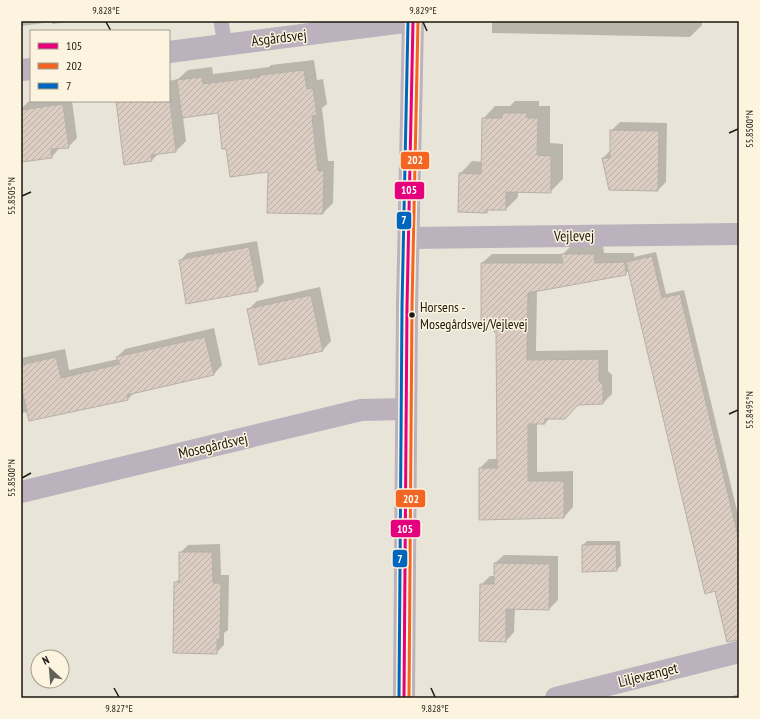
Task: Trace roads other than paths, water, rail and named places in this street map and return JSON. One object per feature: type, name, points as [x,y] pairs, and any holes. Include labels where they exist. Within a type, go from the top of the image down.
[{"type":"street","name":"Asgårdsvej","points":[[170,52],[412,21]]},
{"type":"street","points":[[404,698],[406,409],[412,21]]},
{"type":"street","name":"Vejlevej","points":[[409,238],[739,234]]},
{"type":"street","name":"Mosegårdsvej","points":[[21,492],[361,410],[406,409]]},
{"type":"street","name":"Liljevænget","points":[[556,698],[739,652]]},
{"type":"lane","points":[[222,21],[225,45]]},
{"type":"place","name":"Horsens - Mosegårdsvej/Vejlevej","points":[[412,315]]}]
